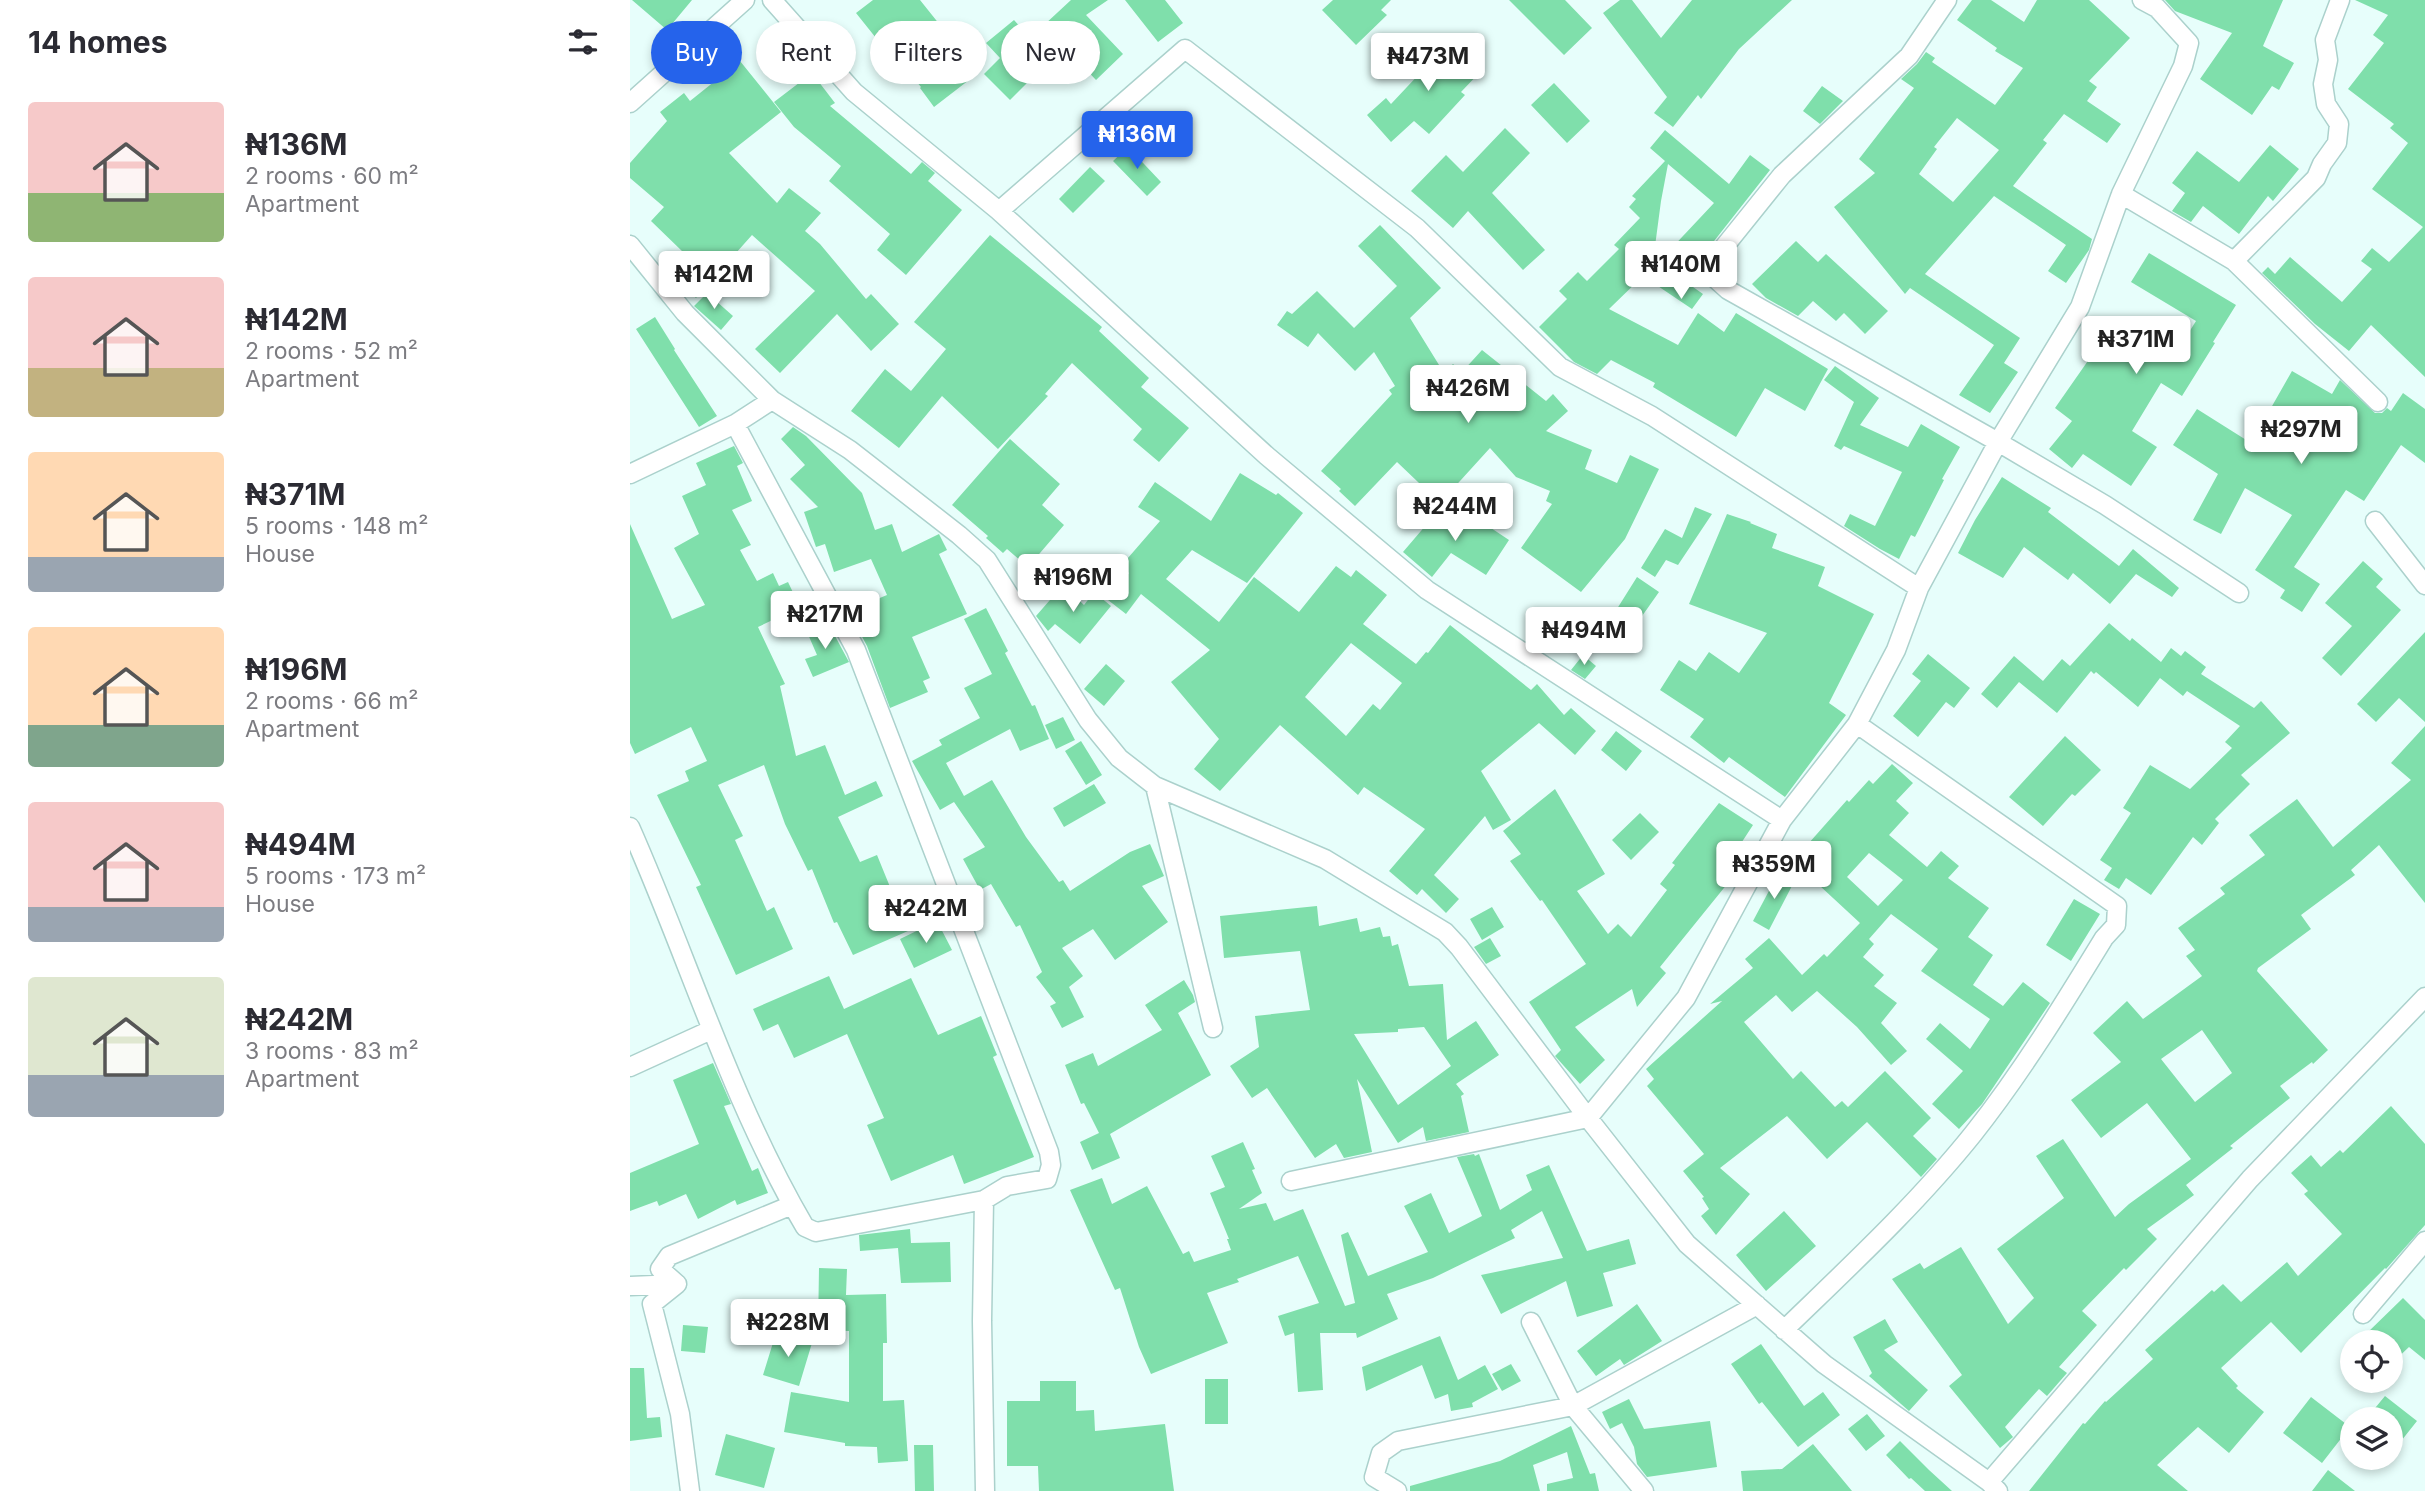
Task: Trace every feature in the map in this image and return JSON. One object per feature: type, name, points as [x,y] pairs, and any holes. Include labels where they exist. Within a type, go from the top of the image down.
[{"type":"street","points":[[630,103],[744,0]]},
{"type":"street","points":[[772,0],[854,92],[999,211],[1268,456],[1427,590],[1782,820]]},
{"type":"street","points":[[1947,0],[1909,56],[1782,175],[1716,257],[1708,272],[1728,290],[2105,505],[2239,593]]},
{"type":"street","points":[[1291,1181],[1588,1118],[1686,998],[1782,820],[1857,724],[1896,650],[1919,588],[1998,442],[2080,307],[2121,194],[2183,66],[2189,43],[2157,8],[2142,0]]},
{"type":"street","points":[[2234,261],[2316,178],[2337,143],[2339,124],[2326,104],[2323,84],[2328,60],[2325,40],[2340,0]]},
{"type":"street","points":[[999,211],[1185,49],[1417,228],[1560,367],[1652,416],[1919,588]]},
{"type":"street","points":[[2121,194],[2234,261],[2378,402]]},
{"type":"street","points":[[630,245],[685,313],[772,400],[850,450],[987,560],[1088,720],[1119,758],[1155,786],[1325,859],[1445,932],[1687,1244],[1824,1364],[1994,1487],[2250,1179],[2425,997]]},
{"type":"street","points":[[630,474],[735,424],[772,400]]},
{"type":"street","points":[[630,827],[711,1030],[769,1160],[805,1227],[816,1232],[984,1200],[1007,1186],[1047,1179],[1051,1165],[1049,1152],[856,650],[735,424]]},
{"type":"street","points":[[2375,521],[2425,586]]},
{"type":"street","points":[[1784,1330],[1892,1224],[1973,1134],[2043,1037],[2104,938],[2116,925],[2118,906],[1857,724]]},
{"type":"street","points":[[1155,786],[1213,1028]]},
{"type":"street","points":[[630,1067],[711,1030]]},
{"type":"street","points":[[984,1200],[982,1321],[985,1491]]},
{"type":"street","points":[[677,1284],[660,1269],[669,1256],[792,1205]]},
{"type":"street","points":[[2363,1314],[2425,1241]]},
{"type":"street","points":[[630,1286],[677,1284]]},
{"type":"street","points":[[677,1284],[652,1304],[680,1414],[690,1491]]},
{"type":"street","points":[[1396,1491],[1374,1477],[1381,1453],[1398,1441],[1573,1405],[1757,1305]]},
{"type":"street","points":[[1531,1322],[1573,1405],[1643,1491]]},
{"type":"building","points":[[632,0],[692,0],[674,21],[656,21]]},
{"type":"building","points":[[873,0],[920,0],[937,21],[870,21],[870,30],[856,13]]},
{"type":"building","points":[[1071,0],[1108,0],[1086,15],[1092,21],[1048,21]]},
{"type":"building","points":[[1125,0],[1165,0],[1183,23],[1158,42]]},
{"type":"building","points":[[1333,0],[1391,0],[1381,10],[1387,15],[1356,45],[1322,10]]},
{"type":"building","points":[[1509,0],[1565,0],[1592,28],[1564,55]]},
{"type":"building","points":[[1620,0],[1632,0],[1661,38],[1692,0],[1792,0],[1739,49],[1701,99],[1698,95],[1673,127],[1654,113],[1667,97],[1603,13]]},
{"type":"building","points":[[1972,0],[1991,0],[2024,22],[2037,0],[2089,0],[2130,38],[2089,81],[2097,87],[2087,101],[2121,124],[2107,143],[2064,114],[2043,140],[2047,143],[2013,186],[2092,239],[2089,250],[2066,283],[2048,271],[2066,245],[1994,196],[1925,274],[2020,338],[2004,363],[2018,372],[1990,413],[1959,395],[1994,345],[1910,288],[1905,294],[1834,207],[1875,173],[1859,159],[1914,88],[1901,79],[1926,52],[1935,58],[1932,62],[1995,105],[2023,68],[1995,51],[1997,48],[1957,20]],"holes":[[[1957,118],[1999,150],[1953,202],[1919,174],[1937,149],[1934,147]]]},
{"type":"building","points":[[2165,0],[2283,0],[2263,46],[2294,63],[2279,90],[2272,86],[2252,115],[2200,79],[2232,33],[2175,11]]},
{"type":"building","points":[[2355,0],[2425,0],[2425,377],[2371,325],[2349,351],[2315,324],[2262,273],[2268,267],[2275,274],[2290,257],[2342,302],[2372,269],[2361,261],[2372,248],[2389,262],[2423,227],[2372,189],[2408,143],[2390,128],[2394,124],[2348,89],[2384,43],[2373,35],[2388,15]]},
{"type":"building","points":[[1100,30],[1123,54],[1100,76]]},
{"type":"building","points":[[1001,31],[1001,84],[1026,84],[1010,100],[987,77],[987,71],[1000,58],[987,42]]},
{"type":"building","points":[[1446,35],[1482,70],[1461,92],[1465,95],[1429,134],[1414,121],[1391,142],[1367,115],[1386,98],[1391,104],[1438,54],[1433,48]]},
{"type":"building","points":[[742,63],[781,112],[729,153],[777,203],[789,188],[821,213],[805,231],[820,244],[866,299],[871,294],[899,324],[871,351],[837,314],[780,373],[755,349],[815,291],[752,235],[696,298],[666,269],[683,252],[651,221],[664,207],[630,178],[630,163],[667,121],[660,112],[684,93],[690,101],[711,84],[742,84]]},
{"type":"building","points":[[1554,83],[1590,121],[1567,143],[1531,105]]},
{"type":"building","points":[[798,84],[820,84],[835,103],[830,106],[911,174],[922,162],[935,173],[928,181],[962,210],[906,275],[877,250],[890,234],[829,181],[841,166],[794,127],[774,102]]},
{"type":"building","points":[[918,84],[964,84],[934,107]]},
{"type":"building","points":[[1822,86],[1843,101],[1820,124],[1803,111]]},
{"type":"building","points":[[1505,128],[1530,153],[1492,193],[1545,250],[1523,270],[1468,211],[1453,228],[1411,191],[1446,155],[1463,172]]},
{"type":"building","points":[[1665,130],[1729,184],[1750,155],[1770,170],[1701,261],[1683,280],[1703,294],[1692,309],[1643,276],[1609,309],[1678,345],[1698,313],[1724,332],[1736,313],[1828,369],[1805,411],[1765,388],[1736,437],[1653,387],[1655,383],[1611,360],[1597,374],[1574,362],[1539,327],[1567,299],[1559,291],[1578,272],[1587,281],[1619,249],[1614,245],[1640,218],[1629,207],[1636,199],[1632,196],[1665,161],[1650,148]],"holes":[[[1668,164],[1714,203],[1652,269]]]},
{"type":"building","points":[[2270,145],[2299,169],[2273,201],[2268,196],[2239,234],[2203,206],[2191,222],[2172,211],[2185,193],[2172,183],[2197,151],[2239,182]]},
{"type":"building","points":[[1128,147],[1161,182],[1147,196],[1113,161]]},
{"type":"building","points":[[1090,167],[1105,181],[1073,213],[1059,199]]},
{"type":"building","points":[[1380,225],[1441,288],[1410,318],[1444,373],[1453,364],[1462,372],[1482,350],[1546,401],[1553,394],[1568,411],[1546,431],[1592,450],[1585,469],[1617,483],[1630,455],[1659,469],[1625,539],[1581,592],[1521,548],[1552,504],[1546,501],[1550,491],[1516,477],[1490,448],[1440,503],[1397,462],[1355,506],[1321,471],[1392,394],[1389,390],[1395,386],[1374,352],[1355,371],[1318,333],[1308,347],[1277,325],[1287,311],[1292,314],[1317,291],[1354,328],[1397,286],[1358,246]]},
{"type":"building","points":[[990,235],[1102,327],[1099,331],[1149,378],[1141,387],[1189,428],[1159,462],[1133,440],[1142,429],[1072,363],[1045,394],[1048,396],[998,449],[942,396],[899,448],[851,411],[885,369],[911,391],[946,349],[914,322]]},
{"type":"building","points":[[1796,241],[1818,262],[1826,254],[1888,311],[1865,334],[1844,313],[1836,321],[1813,301],[1798,316],[1766,298],[1752,284]]},
{"type":"building","points":[[2149,253],[2236,305],[2182,396],[2161,383],[2132,431],[2157,447],[2131,486],[2083,454],[2072,468],[2049,449],[2072,421],[2055,408],[2099,345],[2088,338],[2101,318],[2171,361],[2196,321],[2131,282]]},
{"type":"building","points":[[707,293],[733,316],[721,330],[694,306]]},
{"type":"building","points":[[655,317],[717,416],[699,427],[636,329]]},
{"type":"building","points":[[1835,366],[1879,398],[1860,425],[1908,447],[1921,424],[1960,447],[1915,537],[1911,535],[1899,559],[1844,526],[1850,514],[1875,526],[1902,472],[1844,446],[1841,450],[1834,446],[1854,402],[1824,380]]},
{"type":"building","points":[[2292,371],[2332,394],[2340,380],[2375,413],[2382,413],[2387,408],[2391,411],[2403,393],[2425,409],[2425,463],[2401,445],[2364,501],[2346,490],[2294,567],[2320,584],[2302,612],[2280,598],[2285,590],[2255,570],[2292,515],[2245,488],[2221,534],[2193,520],[2218,474],[2173,445],[2197,409],[2251,443]]},
{"type":"building","points":[[793,427],[806,436],[862,493],[875,530],[892,524],[902,552],[939,534],[947,550],[939,554],[967,614],[912,637],[930,678],[923,681],[928,692],[890,708],[867,646],[850,614],[859,610],[858,607],[887,595],[871,559],[834,572],[825,544],[816,547],[804,512],[818,507],[790,479],[805,465],[781,439]]},
{"type":"building","points":[[1010,439],[1060,484],[1042,505],[1064,525],[1028,567],[1007,549],[1003,553],[952,505]]},
{"type":"building","points":[[734,446],[743,463],[737,466],[752,501],[732,510],[751,545],[740,550],[757,581],[773,573],[779,586],[788,582],[800,607],[758,627],[785,684],[780,686],[796,756],[825,745],[845,795],[876,781],[883,796],[838,817],[860,862],[877,855],[908,931],[853,955],[837,922],[834,923],[812,869],[808,871],[785,824],[764,765],[718,785],[743,836],[735,840],[767,911],[774,907],[793,949],[736,975],[696,887],[701,885],[657,795],[689,781],[685,771],[707,761],[691,727],[635,754],[630,743],[630,524],[672,619],[705,605],[674,548],[699,534],[682,496],[706,485],[696,463]]},
{"type":"building","points":[[1240,473],[1276,495],[1278,493],[1303,513],[1247,583],[1192,550],[1166,579],[1219,622],[1254,577],[1299,612],[1336,566],[1351,577],[1356,570],[1387,595],[1363,624],[1416,664],[1450,625],[1531,690],[1537,684],[1564,715],[1571,708],[1596,731],[1575,755],[1539,723],[1481,771],[1511,820],[1493,830],[1485,816],[1434,875],[1459,899],[1446,913],[1422,889],[1417,895],[1389,871],[1425,829],[1364,787],[1358,795],[1280,725],[1220,791],[1194,769],[1219,739],[1171,682],[1210,650],[1141,594],[1126,614],[1108,600],[1129,573],[1121,566],[1160,521],[1138,507],[1155,482],[1211,521]],"holes":[[[1351,643],[1402,683],[1380,710],[1373,704],[1346,736],[1305,697]]]},
{"type":"building","points":[[2002,477],[2051,508],[2048,512],[2119,566],[2133,549],[2179,588],[2172,597],[2136,574],[2110,604],[2073,573],[2068,580],[2024,547],[2003,578],[1958,553]]},
{"type":"building","points":[[1444,504],[1474,528],[1479,520],[1509,540],[1486,575],[1451,553],[1432,577],[1403,552]]},
{"type":"building","points":[[1695,507],[1712,514],[1678,565],[1666,560],[1655,577],[1641,568],[1665,529],[1682,538]]},
{"type":"building","points":[[1727,514],[1777,534],[1772,548],[1825,567],[1818,586],[1874,614],[1829,703],[1846,715],[1785,797],[1729,757],[1724,763],[1690,737],[1704,719],[1660,690],[1679,660],[1696,671],[1709,652],[1739,673],[1767,633],[1689,604]]},
{"type":"building","points":[[2363,561],[2383,579],[2376,587],[2401,610],[2341,676],[2322,658],[2352,626],[2325,603]]},
{"type":"building","points":[[1637,577],[1659,592],[1635,626],[1615,612]]},
{"type":"building","points":[[1063,585],[1084,605],[1094,592],[1111,606],[1080,644],[1055,624],[1048,631],[1036,616]]},
{"type":"building","points":[[986,608],[1008,651],[1005,653],[1032,706],[1035,705],[1049,739],[1020,751],[1010,729],[946,763],[964,796],[992,780],[1026,837],[1059,882],[1063,880],[1070,891],[1130,852],[1150,844],[1164,876],[1142,886],[1168,922],[1115,960],[1093,929],[1062,948],[1083,976],[1069,987],[1084,1017],[1062,1028],[1050,1006],[1056,1003],[1036,977],[1042,972],[1020,925],[1016,927],[991,884],[980,890],[963,859],[985,847],[954,802],[940,810],[912,761],[942,745],[939,740],[980,718],[964,688],[992,674],[964,619]]},
{"type":"building","points":[[828,623],[849,662],[813,677],[805,659],[817,655],[807,632]]},
{"type":"building","points":[[2109,623],[2161,662],[2171,648],[2181,656],[2185,651],[2206,667],[2201,674],[2254,708],[2261,701],[2290,733],[2241,775],[2250,784],[2215,819],[2219,823],[2202,845],[2193,837],[2151,895],[2126,878],[2119,889],[2104,880],[2112,868],[2100,860],[2131,813],[2123,808],[2150,765],[2190,789],[2232,748],[2225,742],[2240,726],[2187,691],[2183,696],[2160,678],[2138,707],[2096,672],[2094,674],[2091,671],[2057,713],[2019,682],[1997,708],[1981,694],[2014,656],[2043,681],[2062,659],[2070,666]]},
{"type":"building","points":[[2425,632],[2425,722],[2399,698],[2376,722],[2357,704]]},
{"type":"building","points":[[1928,654],[1970,688],[1954,708],[1946,702],[1918,737],[1893,716],[1921,681],[1912,674]]},
{"type":"building","points":[[1583,655],[1596,666],[1585,679],[1571,670]]},
{"type":"building","points":[[1106,664],[1125,681],[1104,706],[1084,689]]},
{"type":"building","points":[[1063,717],[1075,740],[1056,749],[1045,725]]},
{"type":"building","points":[[2425,726],[2425,903],[2379,845],[2351,870],[2355,875],[2301,915],[2311,929],[2258,968],[2257,971],[2328,1050],[2313,1064],[2312,1062],[2280,1086],[2290,1098],[2186,1185],[2194,1195],[2147,1229],[2157,1239],[2082,1311],[2097,1325],[2059,1367],[2067,1373],[2047,1396],[2039,1389],[2005,1427],[2013,1437],[2000,1448],[1949,1386],[1962,1375],[1892,1279],[1920,1263],[1924,1269],[1961,1247],[2008,1324],[2034,1298],[1997,1249],[2064,1198],[2036,1156],[2063,1139],[2115,1217],[2191,1159],[2147,1103],[2101,1138],[2071,1100],[2121,1062],[2093,1033],[2127,1001],[2143,1019],[2202,976],[2186,956],[2195,950],[2178,928],[2225,894],[2220,888],[2265,855],[2249,835],[2297,799],[2333,847],[2411,780],[2391,763]],"holes":[[[2202,1030],[2232,1073],[2195,1102],[2161,1059]]]},
{"type":"building","points":[[1616,731],[1642,751],[1626,771],[1601,750]]},
{"type":"building","points":[[2065,736],[2101,770],[2075,796],[2072,794],[2043,826],[2009,797]]},
{"type":"building","points":[[1081,741],[1102,775],[1086,785],[1065,751]]},
{"type":"building","points":[[1892,764],[1913,783],[1896,801],[1909,813],[1889,835],[1927,867],[1941,851],[1959,866],[1948,878],[1989,908],[1968,937],[1993,955],[1973,985],[2003,1006],[2023,982],[2050,1003],[1982,1104],[1959,1129],[1932,1104],[1963,1071],[1926,1039],[1940,1023],[1970,1049],[1990,1019],[1921,971],[1938,949],[1891,914],[1869,939],[1874,944],[1863,957],[1884,975],[1874,986],[1897,1003],[1881,1023],[1907,1051],[1891,1065],[1857,1027],[1817,991],[1792,1012],[1776,995],[1744,1022],[1793,1079],[1801,1071],[1835,1107],[1842,1101],[1848,1107],[1885,1071],[1931,1118],[1913,1136],[1937,1159],[1921,1177],[1867,1122],[1827,1159],[1787,1116],[1720,1168],[1750,1194],[1716,1235],[1701,1216],[1709,1209],[1702,1198],[1704,1197],[1683,1171],[1704,1154],[1647,1086],[1654,1079],[1646,1069],[1722,1001],[1710,1004],[1753,968],[1745,959],[1769,938],[1802,975],[1824,954],[1827,957],[1860,923],[1793,861],[1847,800],[1849,802],[1869,780],[1873,784]],"holes":[[[1869,853],[1903,880],[1878,906],[1847,877]]]},
{"type":"building","points":[[1094,784],[1106,803],[1064,827],[1053,808]]},
{"type":"building","points":[[1555,789],[1605,874],[1577,891],[1608,934],[1618,924],[1631,937],[1667,890],[1660,884],[1675,865],[1672,863],[1719,803],[1753,825],[1723,871],[1732,878],[1660,967],[1666,973],[1637,1007],[1632,989],[1575,1027],[1605,1060],[1580,1084],[1555,1056],[1561,1050],[1529,1002],[1586,964],[1542,900],[1540,901],[1510,861],[1521,854],[1503,831]]},
{"type":"building","points":[[1640,813],[1659,832],[1631,860],[1612,840]]},
{"type":"building","points":[[1779,872],[1795,880],[1769,930],[1753,921]]},
{"type":"building","points":[[2074,899],[2100,914],[2071,961],[2046,945]]},
{"type":"building","points":[[1317,906],[1319,926],[1357,918],[1360,932],[1380,927],[1383,937],[1390,936],[1392,946],[1398,944],[1409,986],[1443,984],[1447,1040],[1476,1021],[1499,1055],[1456,1084],[1464,1094],[1461,1096],[1469,1132],[1426,1141],[1423,1127],[1398,1143],[1357,1079],[1372,1152],[1344,1158],[1336,1144],[1315,1158],[1267,1088],[1252,1098],[1230,1066],[1259,1047],[1255,1016],[1310,1010],[1300,951],[1224,958],[1220,916]],"holes":[[[1424,1027],[1451,1066],[1398,1105],[1354,1034],[1398,1032],[1398,1029]]]},
{"type":"building","points":[[1492,907],[1504,927],[1482,940],[1470,919]]},
{"type":"building","points":[[937,921],[952,950],[914,968],[900,939]]},
{"type":"building","points":[[1490,938],[1501,956],[1486,964],[1474,947]]},
{"type":"building","points":[[829,976],[844,1009],[911,978],[938,1035],[981,1016],[997,1055],[993,1057],[1034,1157],[964,1184],[953,1155],[891,1181],[867,1125],[884,1118],[847,1034],[794,1058],[778,1024],[763,1031],[753,1009]]},
{"type":"building","points":[[1184,980],[1195,1002],[1178,1013],[1211,1075],[1110,1134],[1120,1158],[1092,1170],[1080,1142],[1099,1133],[1084,1103],[1081,1104],[1065,1065],[1093,1053],[1098,1066],[1162,1030],[1145,1005]]},
{"type":"building","points":[[713,1063],[731,1104],[724,1106],[752,1171],[758,1168],[768,1193],[737,1205],[735,1200],[698,1219],[686,1194],[659,1206],[657,1201],[630,1211],[630,1173],[699,1144],[673,1080]]},
{"type":"building","points":[[2391,1106],[2425,1144],[2425,1225],[2386,1269],[2301,1353],[2271,1322],[2221,1368],[2238,1386],[2236,1388],[2264,1412],[2229,1453],[2198,1427],[2157,1465],[2188,1491],[2029,1491],[2083,1423],[2153,1359],[2145,1350],[2212,1290],[2214,1292],[2223,1284],[2241,1302],[2287,1262],[2298,1276],[2342,1234],[2304,1194],[2308,1191],[2291,1173],[2311,1155],[2321,1167],[2340,1150],[2343,1153]]},
{"type":"building","points":[[1243,1142],[1262,1193],[1239,1209],[1266,1203],[1274,1221],[1303,1209],[1345,1306],[1355,1303],[1341,1235],[1348,1232],[1368,1276],[1428,1252],[1404,1206],[1431,1193],[1449,1233],[1482,1216],[1457,1157],[1474,1154],[1479,1154],[1500,1210],[1532,1190],[1526,1175],[1549,1165],[1587,1251],[1629,1239],[1636,1264],[1603,1273],[1613,1306],[1577,1317],[1566,1281],[1501,1314],[1481,1275],[1563,1258],[1542,1211],[1511,1230],[1515,1238],[1433,1278],[1387,1294],[1398,1319],[1357,1338],[1356,1333],[1320,1333],[1323,1390],[1298,1392],[1294,1333],[1285,1336],[1278,1316],[1319,1303],[1298,1256],[1207,1293],[1228,1343],[1151,1374],[1139,1347],[1120,1288],[1115,1290],[1070,1190],[1102,1178],[1112,1204],[1147,1186],[1183,1254],[1189,1251],[1194,1262],[1231,1250],[1210,1193],[1225,1187],[1211,1156]]},
{"type":"building","points":[[1784,1211],[1816,1246],[1766,1291],[1736,1255]]},
{"type":"building","points":[[910,1229],[911,1243],[950,1242],[951,1282],[901,1283],[898,1248],[860,1251],[859,1235]]},
{"type":"building","points":[[819,1268],[847,1269],[846,1295],[886,1294],[887,1343],[883,1343],[883,1401],[904,1400],[908,1461],[878,1463],[877,1447],[845,1446],[845,1443],[784,1432],[791,1392],[849,1402],[849,1331],[818,1330]]},
{"type":"building","points":[[2403,1298],[2425,1320],[2425,1360],[2409,1347],[2403,1353],[2403,1330],[2370,1330]]},
{"type":"building","points":[[1637,1304],[1662,1341],[1624,1365],[1620,1359],[1596,1376],[1577,1351]]},
{"type":"building","points":[[1885,1319],[1898,1342],[1884,1350],[1928,1390],[1909,1411],[1869,1376],[1872,1373],[1853,1337]]},
{"type":"building","points":[[683,1325],[708,1327],[705,1353],[681,1351]]},
{"type":"building","points":[[776,1333],[812,1343],[799,1386],[763,1375]]},
{"type":"building","points":[[1440,1336],[1458,1380],[1485,1365],[1498,1389],[1472,1403],[1473,1407],[1451,1411],[1448,1394],[1435,1399],[1422,1365],[1366,1391],[1362,1367]]},
{"type":"building","points":[[1761,1344],[1804,1406],[1823,1392],[1840,1415],[1798,1447],[1762,1402],[1759,1404],[1731,1364]]},
{"type":"building","points":[[1511,1364],[1521,1381],[1502,1391],[1492,1374]]},
{"type":"building","points":[[630,1368],[644,1368],[647,1418],[660,1417],[662,1437],[630,1441]]},
{"type":"building","points":[[1205,1379],[1228,1379],[1228,1424],[1205,1424]]},
{"type":"building","points":[[1040,1381],[1076,1381],[1076,1411],[1094,1410],[1095,1431],[1165,1424],[1174,1491],[1039,1491],[1038,1466],[1007,1466],[1007,1401],[1040,1401]]},
{"type":"building","points":[[2385,1396],[2399,1407],[2376,1407]]},
{"type":"building","points":[[2311,1397],[2340,1419],[2340,1440],[2322,1463],[2283,1433]]},
{"type":"building","points":[[1629,1399],[1644,1429],[1710,1421],[1717,1467],[1647,1477],[1637,1464],[1634,1447],[1622,1423],[1610,1429],[1602,1412]]},
{"type":"building","points":[[2403,1410],[2417,1421],[2403,1439]]},
{"type":"building","points":[[1867,1414],[1885,1436],[1866,1451],[1848,1429]]},
{"type":"building","points":[[1571,1426],[1590,1474],[1595,1473],[1599,1491],[1547,1491],[1547,1484],[1573,1478],[1567,1452],[1533,1465],[1540,1491],[1410,1491],[1410,1486],[1500,1461]]},
{"type":"building","points":[[726,1434],[775,1448],[764,1488],[715,1475]]},
{"type":"building","points":[[1900,1441],[1952,1491],[1925,1491],[1909,1479],[1886,1455]]},
{"type":"building","points":[[1813,1444],[1852,1491],[1743,1491],[1741,1471],[1782,1469]]},
{"type":"building","points":[[914,1445],[933,1445],[934,1491],[915,1491]]},
{"type":"building","points":[[2328,1470],[2355,1491],[2312,1491]]}]
